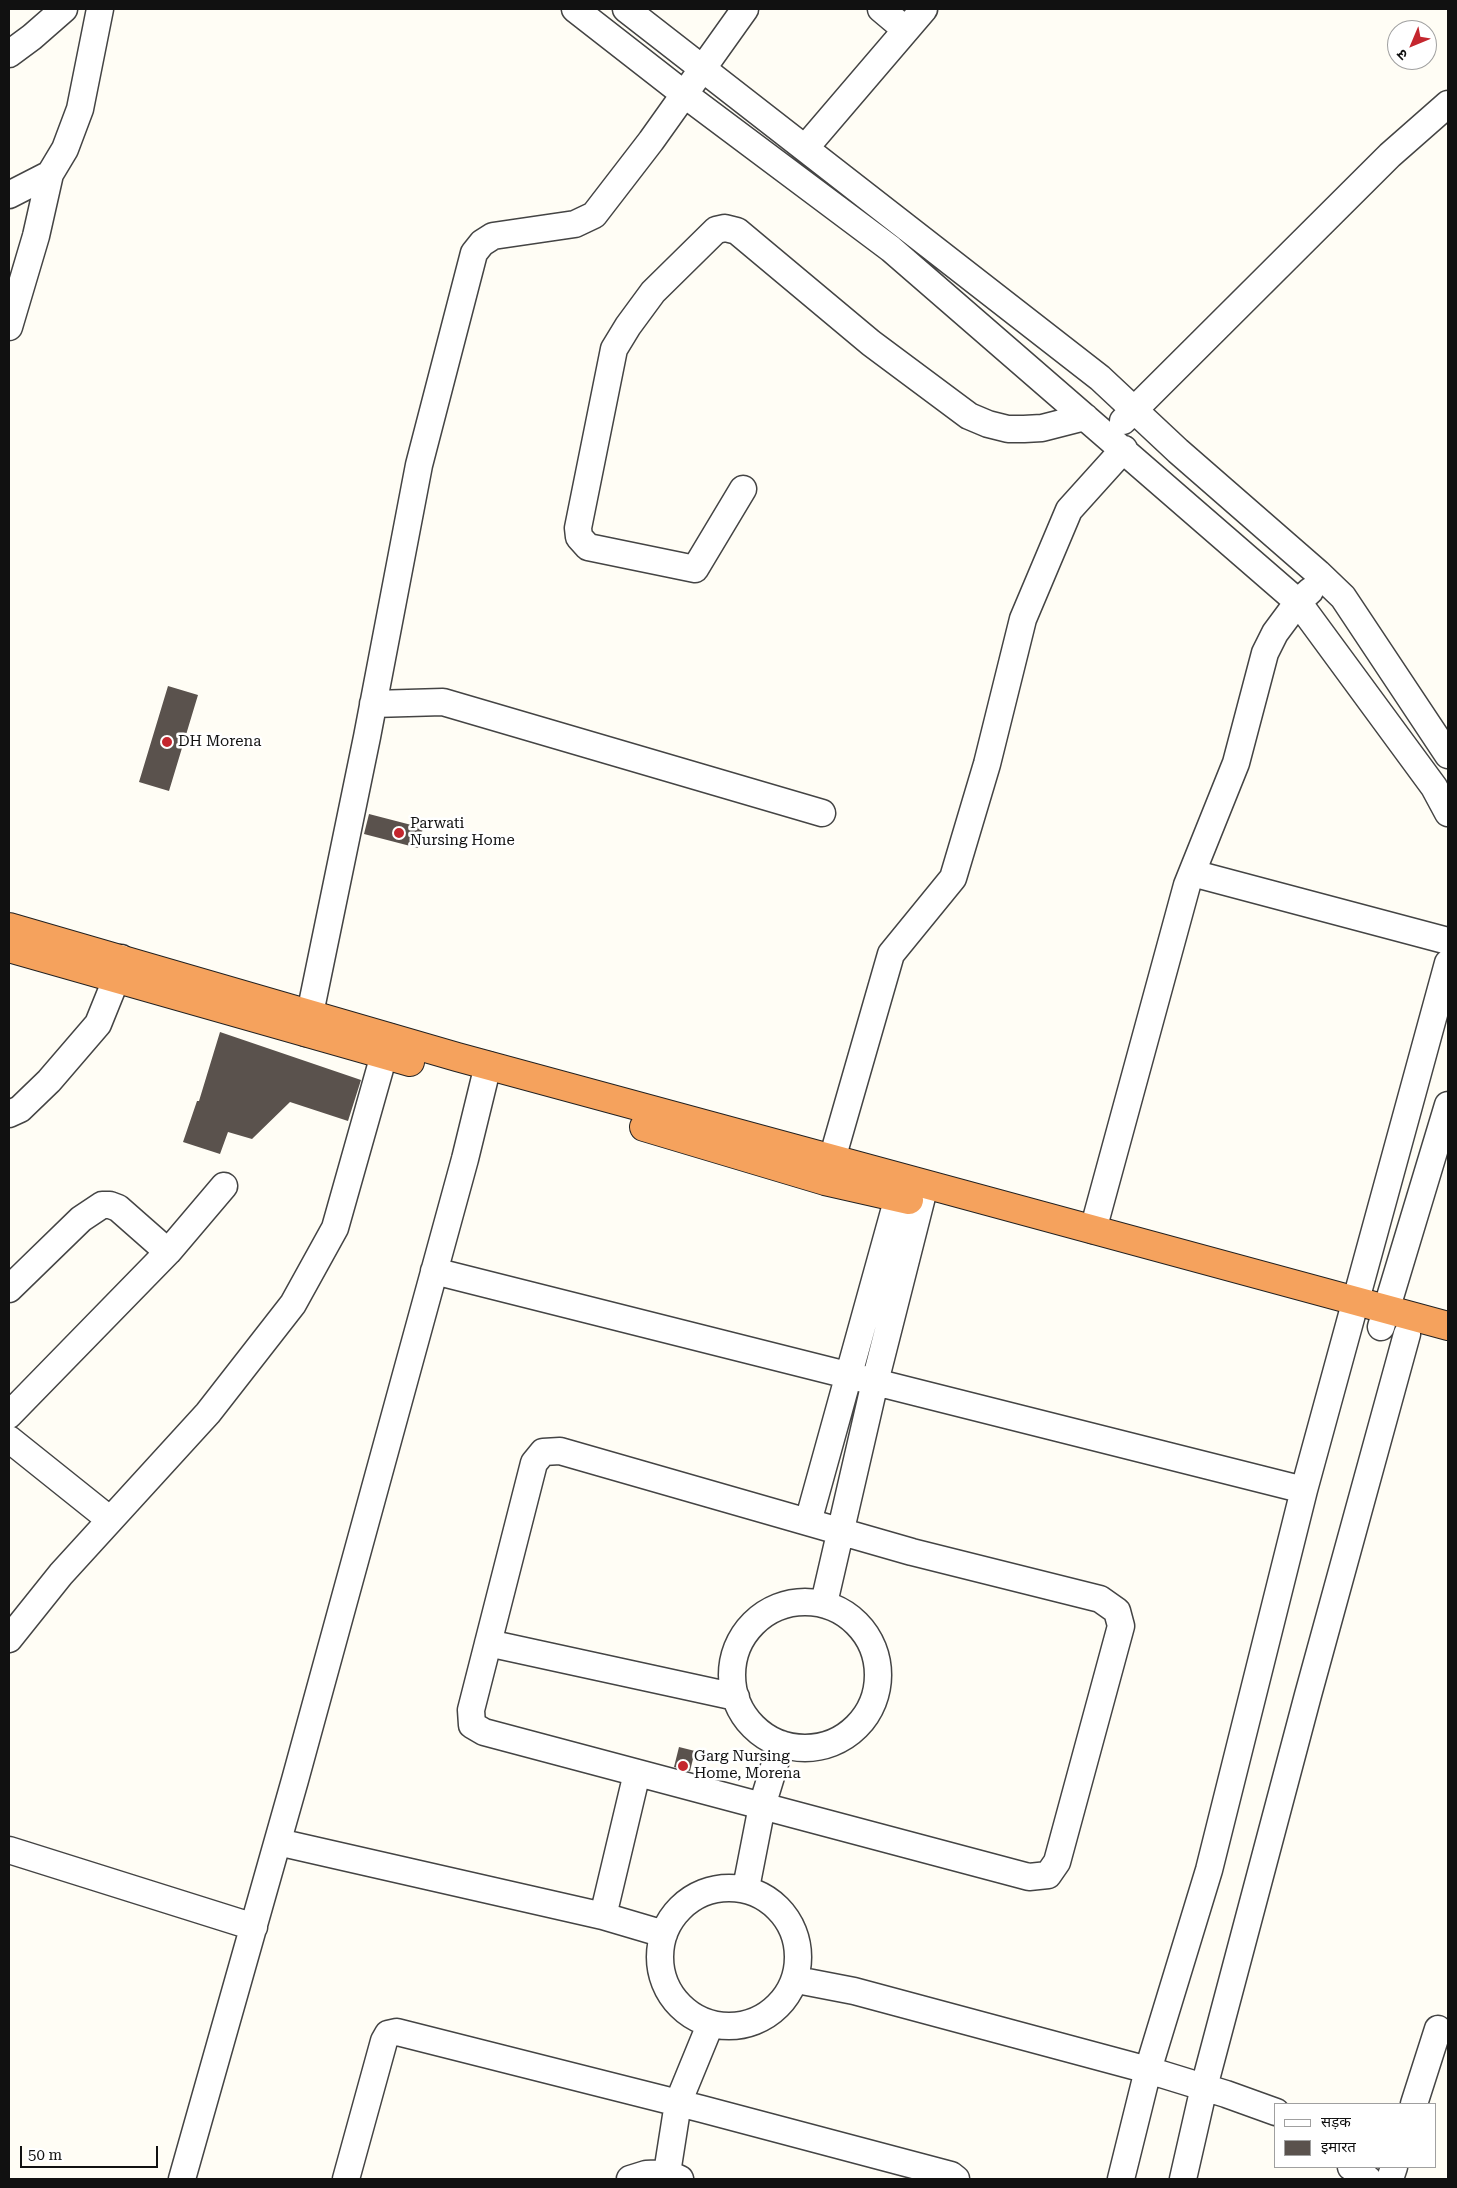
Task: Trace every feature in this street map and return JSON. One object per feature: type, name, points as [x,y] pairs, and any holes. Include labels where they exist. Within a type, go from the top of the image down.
[{"type":"highway","points":[[9,926],[119,967],[387,1046],[829,1170],[1383,1318],[1448,1326]]},
{"type":"highway","points":[[9,948],[119,967]]},
{"type":"highway","points":[[912,1191],[1093,1230],[1353,1310]]},
{"type":"highway","points":[[1383,1318],[1407,1334],[1448,1346]]},
{"type":"street","points":[[9,54],[64,9]]},
{"type":"street","points":[[9,327],[42,212],[50,174],[65,149],[80,109],[100,9]]},
{"type":"street","points":[[575,9],[891,250],[1116,442],[1298,602],[1434,787],[1448,813]]},
{"type":"street","points":[[626,9],[716,81],[806,147],[1100,378],[1324,578],[1344,597],[1448,755]]},
{"type":"street","points":[[308,1023],[373,704],[419,465],[474,253],[482,243],[493,236],[576,224],[594,214],[746,9]]},
{"type":"street","points":[[882,9],[906,30]]},
{"type":"street","points":[[806,147],[924,9]]},
{"type":"street","points":[[829,1170],[891,954],[953,878],[988,764],[1023,619],[1069,510],[1116,442],[1134,409],[1390,155],[1448,104]]},
{"type":"street","points":[[9,195],[50,174]]},
{"type":"street","points":[[743,489],[695,570],[588,547],[579,537],[578,528],[614,349],[653,292],[716,230],[725,228],[737,231],[871,343],[969,416],[988,424],[1008,429],[1042,428],[1085,417]]},
{"type":"street","points":[[1093,1230],[1192,873],[1236,764],[1265,653],[1275,633],[1298,602],[1324,578]]},
{"type":"street","points":[[373,704],[443,702],[822,813]]},
{"type":"street","points":[[1192,873],[1448,941]]},
{"type":"street","points":[[1121,2179],[1148,2070],[1209,1870],[1304,1490],[1448,963]]},
{"type":"street","points":[[9,1114],[20,1109],[49,1081],[98,1024],[119,967]]},
{"type":"street","points":[[9,1639],[61,1574],[109,1519],[208,1413],[293,1304],[335,1228],[387,1046]]},
{"type":"street","points":[[182,2179],[278,1842],[486,1074]]},
{"type":"street","points":[[1383,1318],[1448,1105]]},
{"type":"street","points":[[9,1416],[168,1252],[224,1186]]},
{"type":"street","points":[[808,1522],[850,1376],[912,1191]]},
{"type":"street","points":[[824,1603],[875,1382],[912,1191]]},
{"type":"street","points":[[9,1289],[81,1218],[102,1205],[118,1208],[168,1252]]},
{"type":"street","points":[[434,1271],[1304,1490]]},
{"type":"street","points":[[1183,2179],[1204,2087],[1308,1695],[1407,1334]]},
{"type":"street","points":[[9,1439],[109,1519]]},
{"type":"street","points":[[560,1451],[808,1522],[912,1552],[1100,1599],[1116,1611],[1121,1626],[1057,1862],[1048,1875],[1028,1877],[484,1732],[472,1725],[471,1710],[534,1463],[543,1452],[560,1451]]},
{"type":"street","points":[[792,1602],[824,1603],[858,1623],[877,1657],[876,1696],[855,1730],[820,1747],[781,1744],[754,1728],[736,1700],[736,1697],[732,1669],[741,1638],[762,1614],[792,1602]]},
{"type":"street","points":[[488,1643],[736,1697]]},
{"type":"street","points":[[746,1888],[762,1806],[781,1744]]},
{"type":"street","points":[[603,1916],[637,1773]]},
{"type":"street","points":[[278,1842],[594,1916],[603,1916],[664,1934]]},
{"type":"street","points":[[9,1850],[254,1928]]},
{"type":"street","points":[[715,1888],[746,1888],[779,1908],[798,1941],[796,1980],[777,2009],[746,2026],[710,2025],[683,2010],[664,1985],[658,1954],[666,1924],[686,1900],[715,1888],[751,1863]]},
{"type":"street","points":[[796,1980],[854,1991],[1148,2070],[1274,2111]]},
{"type":"street","points":[[630,2179],[646,2174],[674,2176],[678,2103],[710,2025]]},
{"type":"street","points":[[1414,2103],[1438,2029]]},
{"type":"street","points":[[346,2179],[384,2041],[388,2034],[397,2032],[678,2103],[951,2175],[956,2179]]},
{"type":"street","points":[[1352,2168],[1368,2179]]},
{"type":"building","points":[[168,686],[198,695],[169,791],[139,782]]},
{"type":"building","points":[[369,814],[423,828],[418,848],[364,834]]},
{"type":"building","points":[[220,1032],[361,1080],[348,1121],[290,1102],[252,1139],[228,1132],[220,1154],[183,1142],[197,1101],[199,1101]]},
{"type":"building","points":[[679,1747],[695,1751],[690,1771],[674,1767]]},
{"type":"place","name":"DH Morena","points":[[167,742]]},
{"type":"place","name":"Parwati Nursing Home","points":[[399,833]]},
{"type":"place","name":"Garg Nursing Home, Morena","points":[[683,1766]]}]
